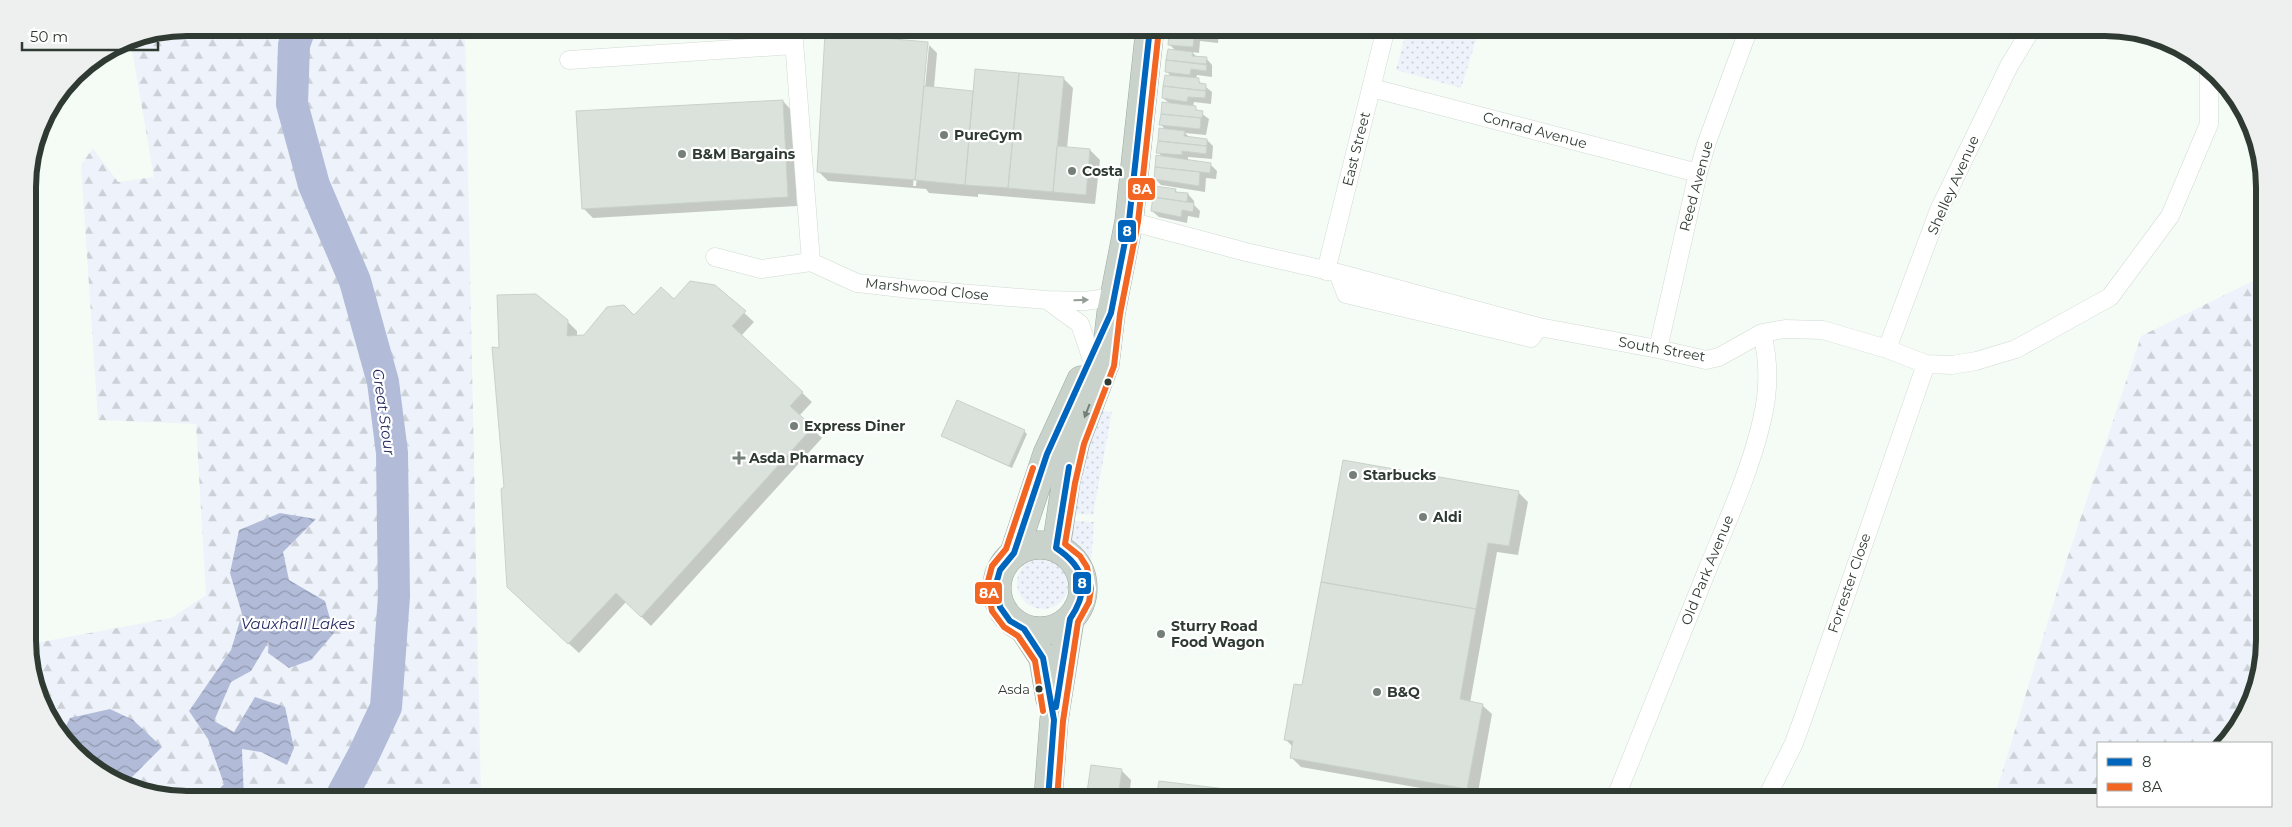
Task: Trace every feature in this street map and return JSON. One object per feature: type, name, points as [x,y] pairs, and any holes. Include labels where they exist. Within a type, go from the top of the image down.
[{"type":"highway","points":[[1056,548],[1066,481],[1076,441],[1105,364],[1128,221],[1149,36]]},
{"type":"highway","points":[[1054,720],[1042,658],[1024,629],[1005,615],[997,599],[996,584],[1000,570],[1014,553],[1047,454],[1092,358],[1113,305]]},
{"type":"highway","points":[[1014,553],[1027,547],[1041,545],[1056,548],[1074,561],[1080,571],[1083,584],[1078,610],[1060,627],[1036,632],[1024,629]]},
{"type":"highway","points":[[1049,791],[1054,720],[1070,619]]},
{"type":"street","name":"East Street","points":[[1332,272],[1384,36]]},
{"type":"street","name":"Reed Avenue","points":[[1658,349],[1698,173],[1707,142],[1746,36]]},
{"type":"street","name":"Shelley Avenue","points":[[1887,349],[1939,210],[2009,66],[2027,36]]},
{"type":"street","points":[[568,60],[787,37]]},
{"type":"street","points":[[715,257],[761,269],[811,262],[793,37]]},
{"type":"street","name":"South Street","points":[[1128,221],[1332,272],[1538,327],[1658,349],[1706,360],[1719,357],[1762,333],[1785,329],[1823,330],[1887,349],[1926,364],[1952,365],[1976,361],[2016,349],[2110,296],[2170,216],[2209,124],[2209,79]]},
{"type":"street","name":"Conrad Avenue","points":[[1372,88],[1698,173]]},
{"type":"street","name":"Marshwood Close","points":[[811,262],[857,283],[1047,300],[1085,301],[1113,305]]},
{"type":"street","points":[[1047,300],[1080,324],[1092,358]]},
{"type":"street","name":"Old Park Avenue","points":[[1619,790],[1752,454],[1762,419],[1768,380],[1767,353],[1762,333]]},
{"type":"street","name":"Forrester Close","points":[[1770,790],[1794,743],[1926,364]]},
{"type":"green space","points":[[1405,36],[1477,36],[1461,88],[1396,70]]},
{"type":"green space","points":[[177,37],[465,37],[481,791],[187,791],[148,786],[120,775],[88,753],[62,724],[52,707],[39,669],[36,643],[171,618],[206,595],[196,424],[98,420],[81,165],[93,148],[118,182],[154,177],[131,47],[158,39]]},
{"type":"green space","points":[[2256,279],[2256,640],[2253,669],[2248,688],[2236,715],[2216,742],[2097,742],[2097,790],[1997,790],[2065,565],[2141,336]]},
{"type":"green space","points":[[1098,410],[1112,412],[1093,515],[1065,513]]},
{"type":"green space","points":[[1066,520],[1094,522],[1091,564],[1077,550],[1071,539]]},
{"type":"green space","points":[[1043,557],[1053,559],[1061,565],[1067,573],[1069,583],[1067,593],[1061,601],[1053,607],[1043,609],[1033,607],[1025,601],[1019,593],[1017,583],[1019,573],[1025,565],[1033,559]]},
{"type":"water","name":"Vauxhall Lakes","points":[[280,513],[316,519],[283,552],[289,580],[325,601],[334,633],[311,660],[289,668],[268,653],[269,641],[251,671],[231,682],[214,721],[234,732],[255,697],[285,707],[294,748],[287,765],[261,752],[242,749],[244,791],[217,791],[224,784],[208,739],[189,711],[231,650],[242,614],[230,573],[239,530]]},
{"type":"water","points":[[110,709],[133,720],[162,747],[130,779],[103,765],[74,739],[65,728],[70,718]]},
{"type":"building","points":[[1169,36],[1194,36],[1193,47],[1168,45]]},
{"type":"building","points":[[825,37],[867,37],[928,42],[915,180],[817,172]]},
{"type":"building","points":[[1168,49],[1193,52],[1192,56],[1207,57],[1206,64],[1166,60]]},
{"type":"building","points":[[1166,60],[1207,65],[1206,71],[1191,69],[1190,75],[1165,72]]},
{"type":"building","points":[[975,69],[1019,73],[1008,188],[965,185]]},
{"type":"building","points":[[1019,73],[1064,77],[1053,192],[1008,188]]},
{"type":"building","points":[[1165,75],[1199,78],[1199,83],[1206,84],[1206,91],[1163,86]]},
{"type":"building","name":"PureGym","points":[[924,86],[973,91],[965,185],[915,180]]},
{"type":"building","points":[[1163,86],[1206,91],[1205,98],[1188,97],[1187,102],[1162,98]]},
{"type":"building","name":"B&M Bargains","points":[[783,100],[788,197],[582,209],[576,111]]},
{"type":"building","points":[[1162,102],[1196,106],[1196,110],[1203,111],[1202,118],[1161,114]]},
{"type":"building","points":[[1161,114],[1201,118],[1200,129],[1159,125]]},
{"type":"building","points":[[1159,128],[1185,131],[1184,136],[1207,139],[1207,146],[1158,141]]},
{"type":"building","points":[[1158,141],[1207,146],[1206,154],[1182,151],[1182,155],[1156,153]]},
{"type":"building","name":"Costa","points":[[1057,146],[1090,149],[1086,195],[1053,192]]},
{"type":"building","points":[[1156,155],[1211,163],[1210,173],[1155,167]]},
{"type":"building","points":[[1155,167],[1200,172],[1199,186],[1154,179]]},
{"type":"building","points":[[1154,186],[1176,189],[1175,192],[1188,193],[1187,202],[1153,197]]},
{"type":"building","points":[[1153,197],[1194,203],[1193,212],[1182,210],[1181,217],[1151,211]]},
{"type":"building","points":[[690,281],[715,285],[746,311],[732,326],[803,392],[790,406],[813,427],[641,617],[616,593],[568,644],[507,587],[501,489],[504,487],[492,347],[499,348],[497,295],[536,294],[568,320],[567,336],[584,335],[607,307],[624,305],[634,315],[661,287],[674,299]]},
{"type":"building","points":[[957,400],[1025,430],[1009,466],[941,436]]},
{"type":"building","name":"Aldi","points":[[1343,460],[1519,491],[1509,546],[1488,543],[1476,609],[1321,582]]},
{"type":"building","name":"B&Q","points":[[1321,582],[1476,609],[1460,699],[1483,704],[1467,789],[1290,758],[1293,741],[1284,740],[1294,684],[1302,685]]},
{"type":"building","points":[[1091,765],[1122,769],[1119,791],[1087,791]]},
{"type":"building","points":[[1159,781],[1226,789],[1226,790],[1157,790]]},
{"type":"waterway","name":"Great Stour","points":[[297,37],[294,45],[292,104],[314,185],[355,281],[383,382],[392,453],[394,596],[386,707],[344,791]]},
{"type":"transit line","name":"8","points":[[1049,791],[1054,720],[1043,658],[1024,629],[1010,621],[1000,607],[996,584],[1000,570],[1014,553],[1047,454],[1111,313],[1129,221],[1149,36]]},
{"type":"transit line","name":"8A","points":[[1058,791],[1063,721],[1078,622],[1089,602],[1091,589],[1087,567],[1080,556],[1065,544],[1075,483],[1084,444],[1114,366],[1120,314],[1138,222],[1158,36]]},
{"type":"transit line","name":"8","points":[[1056,707],[1070,619],[1082,589],[1082,580],[1074,563],[1056,548],[1069,467]]},
{"type":"transit line","name":"8A","points":[[1033,468],[1006,549],[992,566],[987,585],[992,611],[1004,627],[1018,636],[1035,661],[1043,711]]},
{"type":"place","name":"PureGym","points":[[944,135]]},
{"type":"place","name":"B&M Bargains","points":[[682,154]]},
{"type":"place","name":"Costa","points":[[1072,171]]},
{"type":"place","name":"Express Diner","points":[[794,426]]},
{"type":"place","name":"Asda Pharmacy","points":[[739,458]]},
{"type":"place","name":"Starbucks","points":[[1353,475]]},
{"type":"place","name":"Aldi","points":[[1423,517]]},
{"type":"place","name":"Sturry Road Food Wagon","points":[[1161,634]]},
{"type":"place","name":"Asda","points":[[1039,689]]},
{"type":"place","name":"B&Q","points":[[1377,692]]}]
